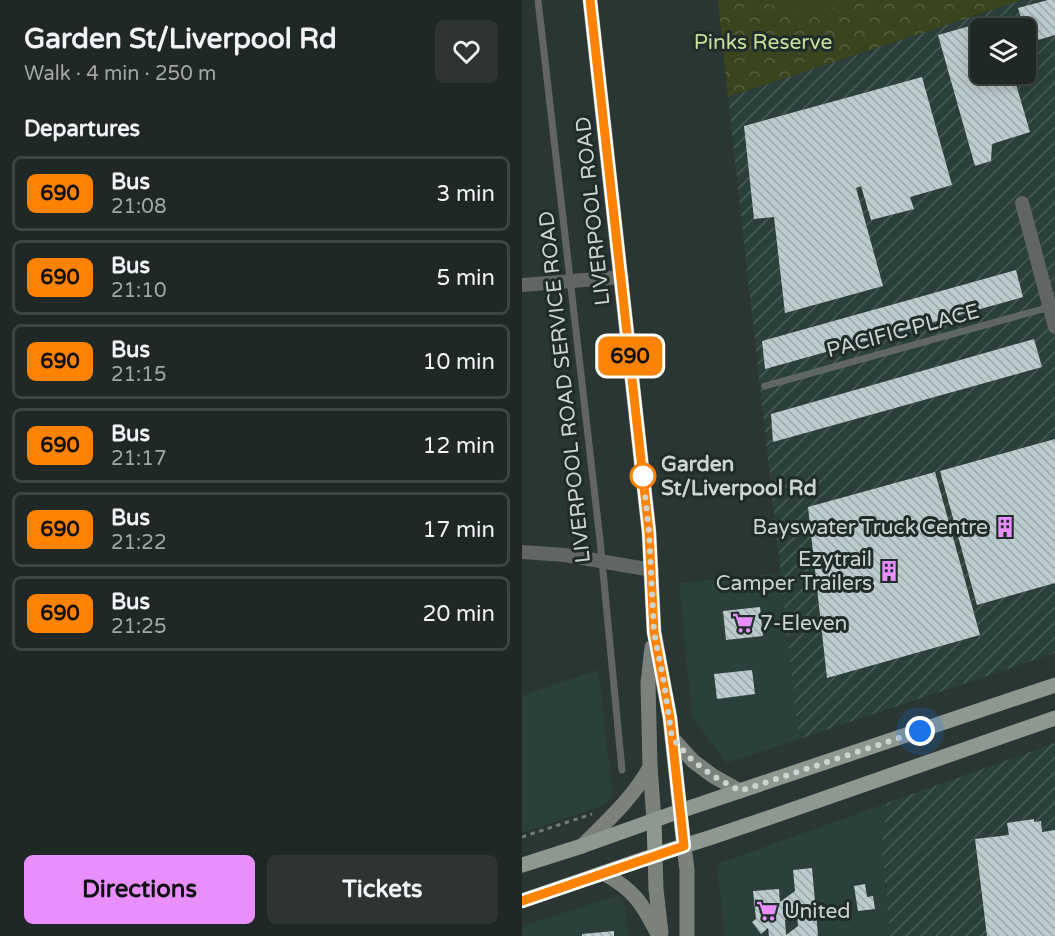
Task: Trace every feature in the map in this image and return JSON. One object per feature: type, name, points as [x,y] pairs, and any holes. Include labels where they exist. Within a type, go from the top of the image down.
[{"type":"main road","name":"LIVERPOOL ROAD","points":[[590,0],[622,277],[652,570],[654,632],[648,683],[650,766],[660,936]]},
{"type":"main road","name":"LIVERPOOL ROAD","points":[[654,632],[672,738],[687,870],[687,936]]},
{"type":"main road","points":[[522,865],[1054,685]]},
{"type":"main road","points":[[522,900],[761,821],[1055,718]]},
{"type":"main road","points":[[672,738],[693,761],[713,776],[740,791]]},
{"type":"main road","points":[[582,846],[629,798],[642,782],[650,766]]},
{"type":"main road","points":[[603,873],[619,881],[642,905],[660,936]]},
{"type":"street","points":[[1022,203],[1055,327]]},
{"type":"street","points":[[522,285],[622,277]]},
{"type":"street","points":[[522,552],[565,555],[652,570]]},
{"type":"lane","name":"LIVERPOOL ROAD SERVICE ROAD","points":[[538,0],[602,562],[622,770]]},
{"type":"lane","name":"PACIFIC PLACE","points":[[765,386],[1050,307]]},
{"type":"path","points":[[522,837],[599,810]]},
{"type":"shaded area","points":[[1022,0],[1055,0],[1055,653],[799,739],[728,97]]},
{"type":"shaded area","points":[[781,573],[799,739],[726,763],[692,716],[679,583]]},
{"type":"shaded area","points":[[598,670],[613,793],[605,805],[522,833],[522,696]]},
{"type":"shaded area","points":[[1055,743],[1055,936],[890,936],[882,848],[887,803]]},
{"type":"shaded area","points":[[887,803],[882,848],[890,936],[724,936],[717,864]]},
{"type":"shaded area","points":[[618,895],[624,901],[628,936],[522,936],[522,926]]},
{"type":"green space","name":"Pinks Reserve","points":[[718,0],[1022,0],[728,97]]},
{"type":"green space","points":[[754,0],[863,0],[836,7],[809,9],[782,7]]},
{"type":"building","points":[[1055,0],[1055,35],[1036,41],[1036,18],[1021,18],[1018,8]]},
{"type":"building","points":[[970,26],[970,84],[1016,84],[1030,132],[992,144],[991,161],[975,166],[938,35]]},
{"type":"building","points":[[922,77],[952,185],[910,197],[914,209],[871,220],[861,186],[856,188],[883,286],[785,313],[774,217],[754,219],[744,126]]},
{"type":"building","points":[[1016,270],[1023,297],[765,369],[762,341]]},
{"type":"building","points":[[1034,339],[1042,367],[773,442],[771,414]]},
{"type":"building","name":"Bayswater Truck Centre","points":[[1055,439],[1055,583],[977,605],[940,471]]},
{"type":"building","name":"Ezytrail Camper Trailers","points":[[935,472],[980,635],[827,678],[808,507]]},
{"type":"building","name":"7-Eleven","points":[[760,607],[763,636],[726,640],[723,611]]},
{"type":"building","points":[[752,670],[755,694],[717,699],[714,674]]},
{"type":"building","points":[[1034,819],[1034,822],[1041,821],[1042,832],[1055,830],[1055,936],[987,936],[975,839],[1009,835],[1007,823]]},
{"type":"building","points":[[812,868],[818,935],[769,936],[768,928],[761,934],[752,922],[756,919],[753,891],[779,889],[780,902],[795,891],[793,870]],"holes":[[[797,911],[798,926],[786,935],[785,920]]]},
{"type":"building","points":[[865,884],[867,897],[873,896],[875,909],[858,911],[854,886]]},
{"type":"building","points":[[614,931],[614,936],[582,936],[582,934]]},
{"type":"bus line","name":"690","points":[[522,901],[684,846],[670,718],[654,632],[649,532],[590,0]]},
{"type":"place","name":"Garden St/Liverpool Rd","points":[[643,476]]},
{"type":"place","name":"Bayswater Truck Centre","points":[[1005,527]]},
{"type":"place","name":"Ezytrail Camper Trailers","points":[[889,571]]},
{"type":"place","name":"7-Eleven","points":[[743,623]]},
{"type":"place","name":"United","points":[[767,911]]},
{"type":"route","points":[[643,476],[652,570],[654,632],[672,738],[693,761],[713,776],[740,791],[920,731]]}]
